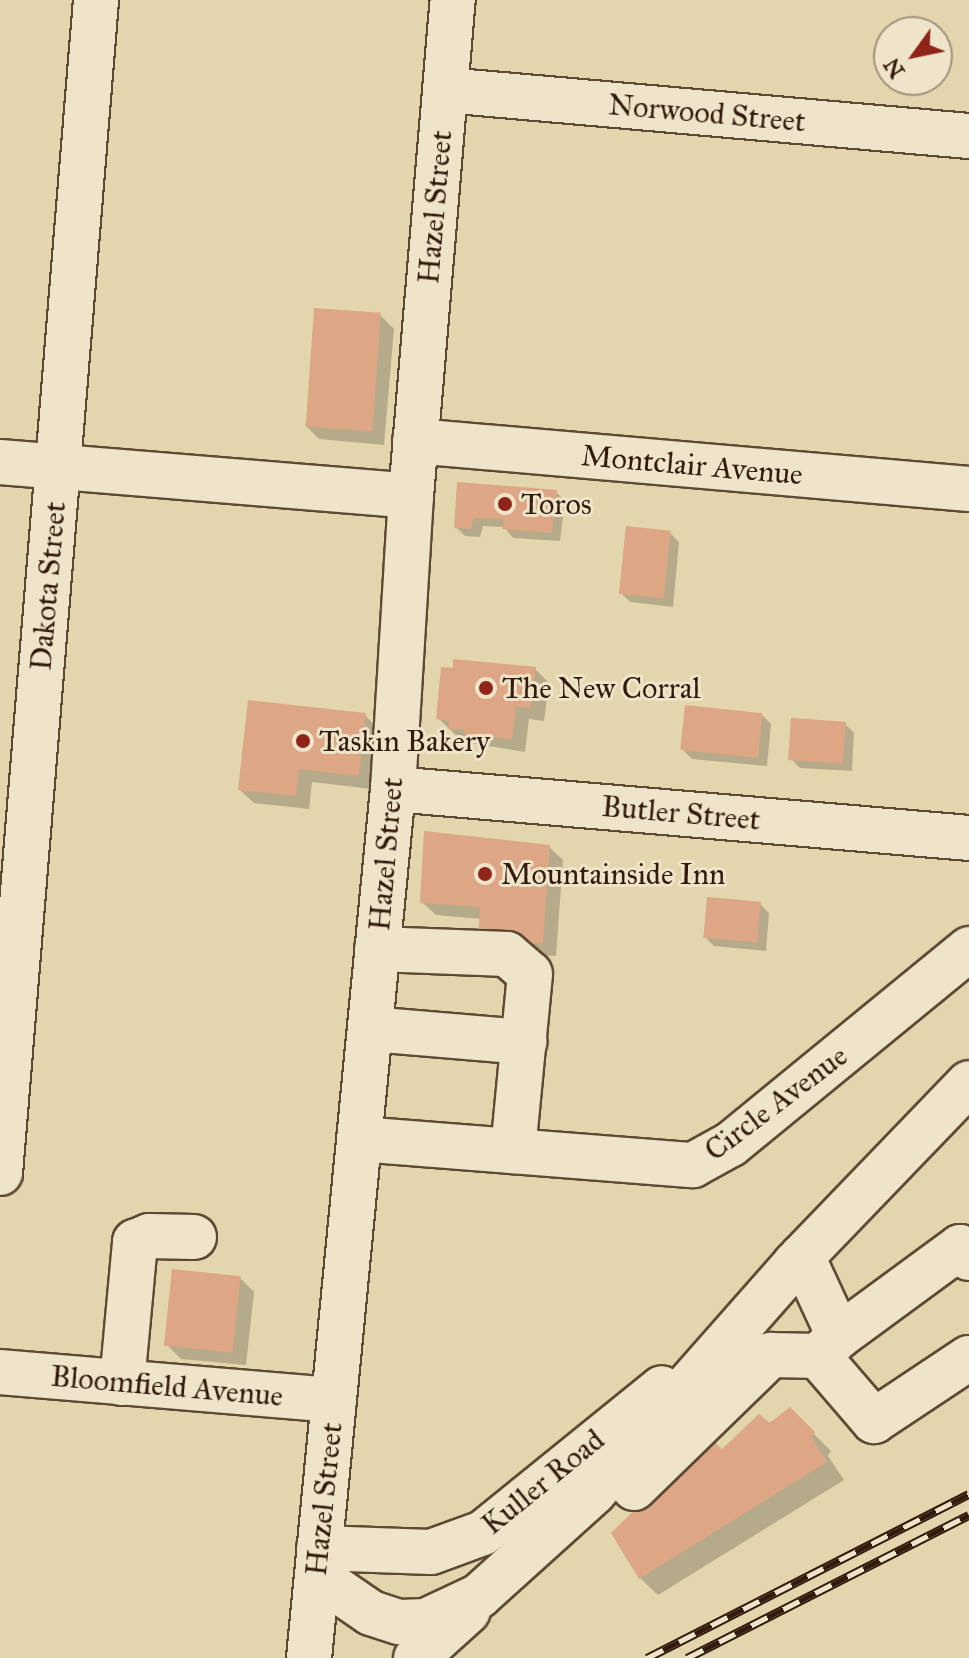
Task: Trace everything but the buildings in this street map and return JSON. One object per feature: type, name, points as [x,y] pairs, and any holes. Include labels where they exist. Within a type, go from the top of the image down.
[{"type":"street","name":"Dakota Street","points":[[0,1173],[96,0]]},
{"type":"street","name":"Hazel Street","points":[[309,1658],[393,789],[415,441],[453,0]]},
{"type":"street","name":"Norwood Street","points":[[445,90],[969,136]]},
{"type":"street","name":"Montclair Avenue","points":[[415,441],[969,489]]},
{"type":"street","points":[[0,462],[411,496]]},
{"type":"street","name":"Butler Street","points":[[393,789],[969,838]]},
{"type":"street","points":[[377,949],[507,954],[530,974],[513,1151]]},
{"type":"street","name":"Circle Avenue","points":[[359,1139],[693,1165],[731,1144],[969,949]]},
{"type":"street","points":[[370,1029],[524,1042]]},
{"type":"street","name":"Kuller Road","points":[[416,1658],[536,1566],[594,1492],[802,1256],[969,1083]]},
{"type":"street","points":[[122,1383],[135,1242],[149,1236],[194,1237]]},
{"type":"street","points":[[536,1566],[771,1355],[828,1346],[960,1247],[969,1258]]},
{"type":"street","points":[[802,1256],[828,1346],[874,1421],[969,1358]]},
{"type":"street","name":"Kuller Road","points":[[318,1562],[431,1552],[483,1533],[737,1330]]},
{"type":"street","name":"Bloomfield Avenue","points":[[0,1372],[334,1400]]},
{"type":"street","name":"Kuller Road","points":[[318,1562],[371,1613],[399,1622],[426,1621],[536,1566]]},
{"type":"railway","points":[[647,1658],[969,1494]]},
{"type":"railway","points":[[687,1658],[969,1515]]},
{"type":"place","name":"Toros","points":[[505,504]]},
{"type":"place","name":"The New Corral","points":[[486,688]]},
{"type":"place","name":"Taskin Bakery","points":[[303,741]]},
{"type":"place","name":"Mountainside Inn","points":[[485,874]]}]
